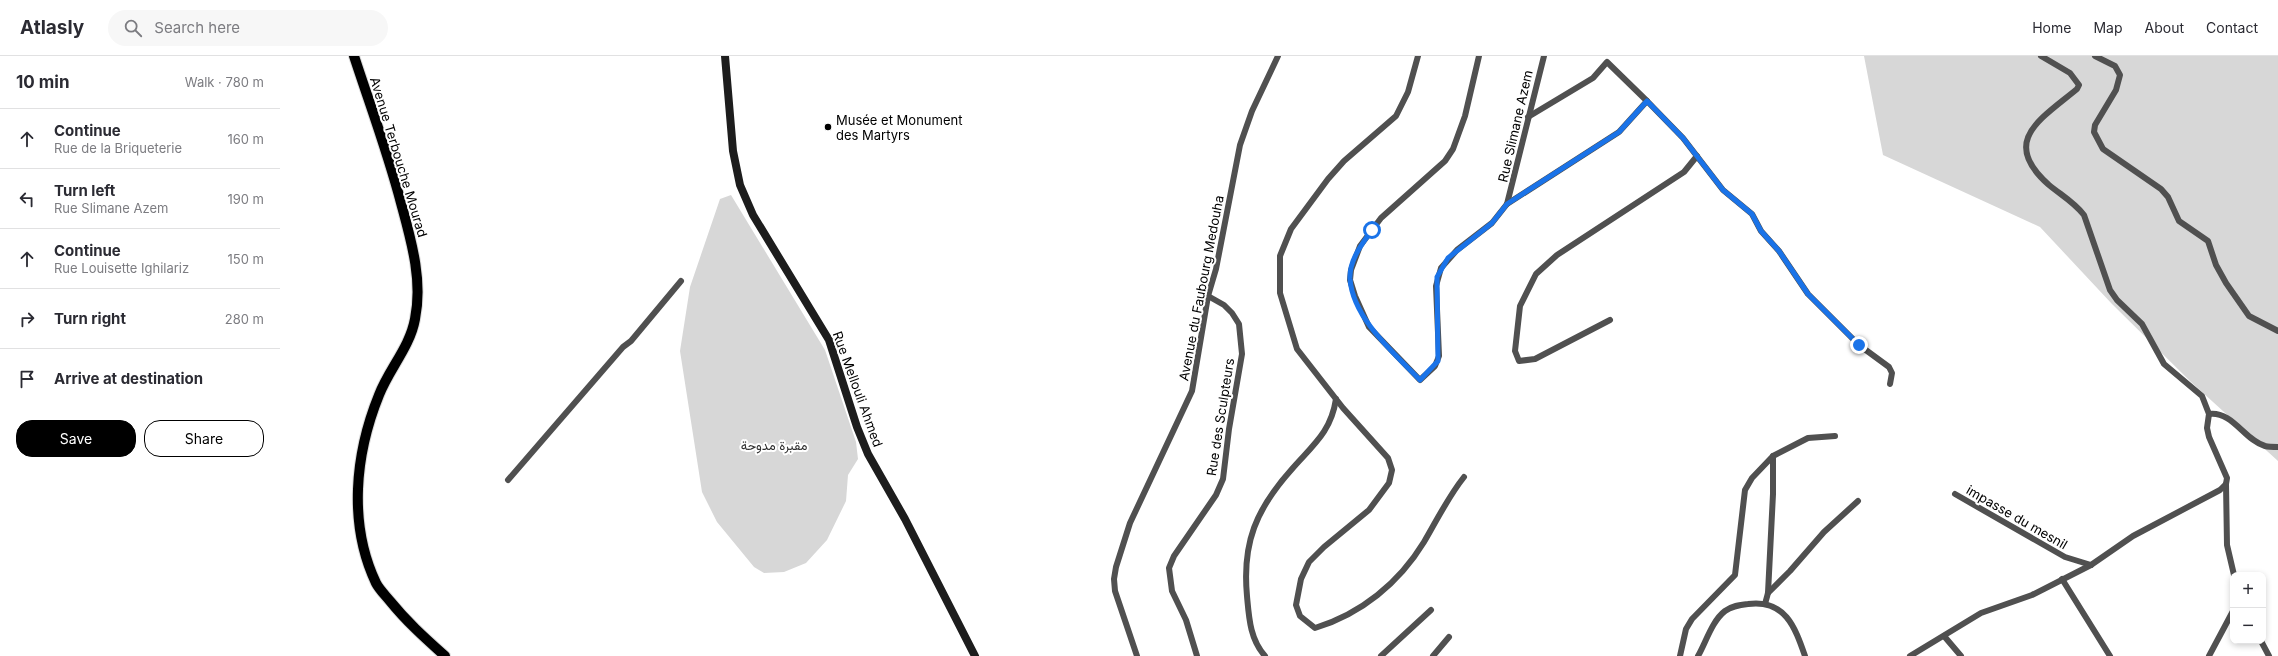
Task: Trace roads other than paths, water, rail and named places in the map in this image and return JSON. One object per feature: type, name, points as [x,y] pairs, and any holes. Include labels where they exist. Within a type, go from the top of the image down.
[{"type":"main road","name":"Avenue Terbouche Mourad","points":[[354,56],[394,177],[413,246],[417,276],[416,319],[407,343],[379,394],[361,451],[358,499],[360,539],[376,584],[408,624],[445,656]]},
{"type":"street","name":"Rue Mellouli Ahmed","points":[[724,56],[733,151],[740,185],[753,215],[829,340],[857,427],[868,454],[905,519],[975,656]]},
{"type":"street","name":"Avenue du Faubourg Medouha","points":[[1137,656],[1119,606],[1114,580],[1130,523],[1192,391],[1208,296],[1216,269],[1240,145],[1252,111],[1278,56]]},
{"type":"street","points":[[1418,56],[1408,92],[1396,116],[1344,161],[1328,179],[1291,229],[1280,256],[1280,293],[1292,338],[1303,359],[1388,458],[1392,470],[1386,488],[1369,510],[1324,546],[1309,562],[1301,578],[1296,605],[1300,616],[1315,628],[1327,625],[1376,597],[1397,578],[1423,543],[1437,517],[1464,477]]},
{"type":"street","name":"Rue Slimane Azem","points":[[1479,56],[1465,116],[1453,149],[1445,161],[1381,218],[1360,246],[1351,270],[1350,280],[1355,296],[1369,327],[1420,380],[1438,361],[1436,286],[1441,268],[1457,250],[1492,223],[1507,204],[1544,56]]},
{"type":"street","points":[[1528,116],[1593,78],[1611,56]]},
{"type":"street","points":[[2041,56],[2070,73],[2079,85],[2077,89],[2034,126],[2026,141],[2026,155],[2042,178],[2077,206],[2084,215],[2110,290],[2117,300],[2142,324],[2164,364],[2202,396],[2209,414],[2206,428],[2226,478],[2228,544],[2233,572]]},
{"type":"street","points":[[2096,56],[2115,66],[2120,75],[2116,90],[2095,125],[2094,132],[2099,146],[2115,159],[2161,189],[2168,197],[2179,221],[2208,241],[2220,271],[2245,312],[2263,325],[2278,331]]},
{"type":"street","points":[[1607,62],[1683,138],[1723,190],[1752,214],[1761,231],[1779,251],[1808,294],[1859,345],[1889,367],[1892,373],[1890,384]]},
{"type":"street","points":[[1507,204],[1619,132],[1647,101]]},
{"type":"street","points":[[1610,320],[1535,359],[1520,361],[1516,358],[1514,351],[1520,306],[1536,274],[1557,254],[1684,172],[1697,156]]},
{"type":"street","points":[[508,480],[623,347],[631,341],[681,281]]},
{"type":"street","name":"Rue des Sculpteurs","points":[[1197,656],[1186,620],[1172,592],[1169,568],[1174,556],[1216,495],[1223,479],[1229,429],[1242,354],[1241,336],[1235,318],[1224,305],[1208,296]]},
{"type":"street","points":[[1265,656],[1257,646],[1249,621],[1245,574],[1251,532],[1270,494],[1321,437],[1331,423],[1336,399]]},
{"type":"street","points":[[2209,414],[2217,413],[2227,417],[2250,438],[2265,446],[2278,447]]},
{"type":"street","points":[[1680,656],[1686,629],[1692,618],[1735,575],[1745,490],[1752,478],[1773,456],[1808,438],[1835,436]]},
{"type":"street","points":[[1765,604],[1768,592],[1773,494],[1773,456]]},
{"type":"street","points":[[1910,656],[1981,613],[2032,595],[2091,565],[2133,536],[2220,490],[2226,484]]},
{"type":"street","name":"impasse du mesnil","points":[[1955,494],[2065,557],[2091,565]]},
{"type":"street","points":[[1768,592],[1790,571],[1824,532],[1858,501]]},
{"type":"street","points":[[2062,580],[2110,656]]},
{"type":"street","points":[[1698,656],[1716,623],[1724,612],[1733,606],[1765,604],[1783,612],[1791,620],[1805,656]]},
{"type":"street","points":[[1381,656],[1431,610]]},
{"type":"street","points":[[2209,656],[2230,617]]},
{"type":"street","points":[[1944,636],[1961,656]]},
{"type":"street","points":[[1433,656],[1449,637]]},
{"type":"street","points":[[2263,644],[2269,656]]},
{"type":"place","name":"Musée et Monument des Martyrs","points":[[828,127]]},
{"type":"park label","name":"مقبرة مدوحة","points":[[774,445]]}]
